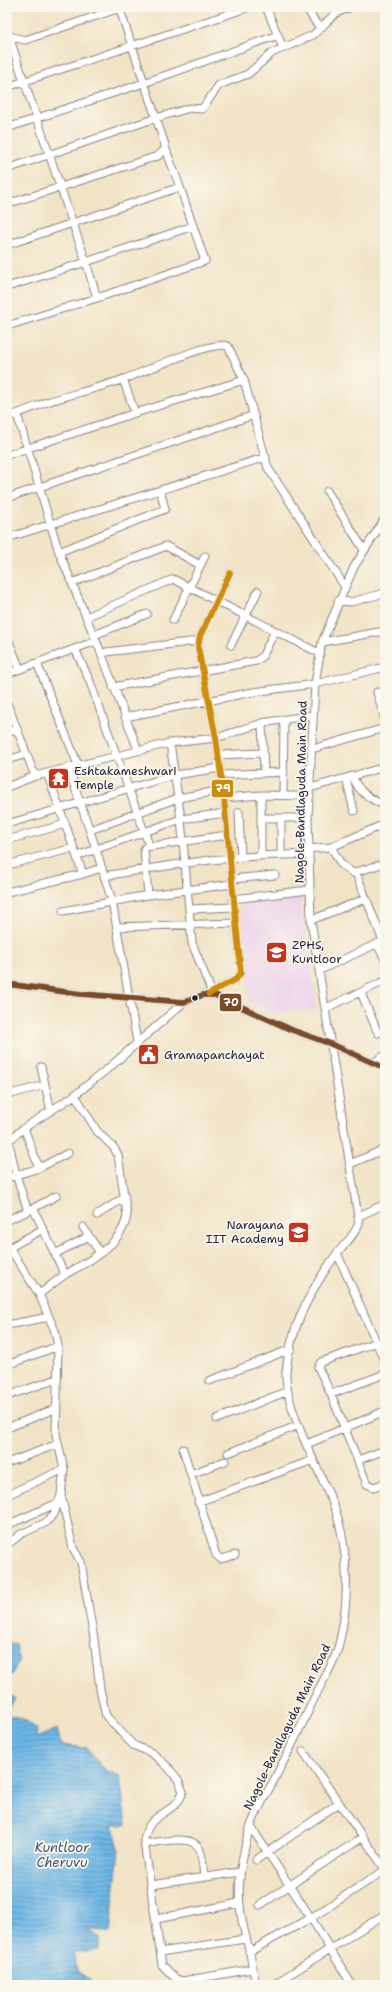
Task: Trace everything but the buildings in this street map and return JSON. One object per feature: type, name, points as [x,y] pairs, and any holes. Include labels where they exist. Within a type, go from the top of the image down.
[{"type":"street","points":[[7,87],[250,7]]},
{"type":"street","points":[[266,7],[283,48]]},
{"type":"street","points":[[306,7],[316,23],[322,27]]},
{"type":"street","points":[[7,169],[156,118],[190,108],[202,109],[219,85],[248,74],[272,53],[313,35],[336,13],[350,7]]},
{"type":"street","points":[[7,326],[97,298],[205,261],[165,147],[121,8],[25,40],[8,34]]},
{"type":"street","points":[[8,34],[97,298]]},
{"type":"street","points":[[7,128],[144,83],[278,35]]},
{"type":"street","points":[[7,204],[158,156],[162,153],[165,147]]},
{"type":"street","points":[[7,245],[180,187]]},
{"type":"street","points":[[7,287],[193,226]]},
{"type":"street","points":[[7,417],[46,402],[123,379],[191,353],[223,344],[231,350],[244,380],[271,473],[345,587]]},
{"type":"street","points":[[123,379],[135,413]]},
{"type":"street","points":[[7,455],[135,413],[244,380]]},
{"type":"street","points":[[17,414],[41,488],[59,552],[102,654],[113,687],[138,750]]},
{"type":"street","points":[[8,495],[41,488],[254,415]]},
{"type":"street","points":[[7,538],[266,456]]},
{"type":"street","points":[[59,552],[165,509],[160,490]]},
{"type":"street","points":[[327,491],[364,550]]},
{"type":"street","name":"Nagole-Bandlaguda Main Road","points":[[257,1985],[252,1969],[250,1952],[245,1940],[239,1903],[240,1872],[251,1827],[297,1736],[339,1646],[344,1613],[345,1581],[342,1532],[334,1506],[299,1425],[288,1391],[286,1370],[296,1326],[307,1299],[337,1253],[354,1233],[359,1223],[311,920],[308,818],[315,684],[322,642],[338,601],[364,550],[385,518]]},
{"type":"street","points":[[72,584],[166,546],[200,565]]},
{"type":"street","points":[[173,620],[205,556]]},
{"type":"street","points":[[65,1275],[44,1229],[30,1210],[16,1175],[7,1139],[75,1095],[111,1066],[184,1002],[195,997],[211,994],[236,979],[241,973],[224,794],[216,738],[207,701],[198,641],[218,602],[230,573]]},
{"type":"street","points":[[86,617],[173,579],[319,653]]},
{"type":"street","points":[[231,645],[258,591]]},
{"type":"street","points":[[338,601],[351,602],[385,593]]},
{"type":"street","points":[[7,674],[75,649],[147,614]]},
{"type":"street","points":[[113,687],[202,672],[259,660],[275,631]]},
{"type":"street","points":[[322,642],[385,631]]},
{"type":"street","points":[[7,637],[20,669]]},
{"type":"street","points":[[102,654],[106,652],[198,641]]},
{"type":"street","points":[[75,649],[89,679],[149,845]]},
{"type":"street","points":[[37,663],[78,765]]},
{"type":"street","points":[[125,717],[253,692],[315,684],[385,667]]},
{"type":"street","points":[[377,692],[385,720]]},
{"type":"street","points":[[7,704],[28,754],[35,776]]},
{"type":"street","points":[[7,787],[35,776],[170,742],[216,738],[262,722],[313,715]]},
{"type":"street","points":[[283,795],[284,719]]},
{"type":"street","points":[[262,722],[264,772]]},
{"type":"street","points":[[312,749],[385,728]]},
{"type":"street","points":[[7,732],[17,729]]},
{"type":"street","points":[[170,742],[186,864],[192,943],[211,994],[292,1030],[331,1044],[385,1068]]},
{"type":"street","points":[[218,755],[263,753]]},
{"type":"street","points":[[7,760],[28,754]]},
{"type":"street","points":[[68,767],[90,830],[112,901],[137,1042]]},
{"type":"street","points":[[310,788],[350,777],[384,770]]},
{"type":"street","points":[[7,824],[175,775],[220,771],[284,772]]},
{"type":"street","points":[[47,773],[83,874]]},
{"type":"street","points":[[350,777],[365,794],[385,806]]},
{"type":"street","points":[[350,777],[354,811]]},
{"type":"street","points":[[90,830],[178,798],[224,794],[310,796]]},
{"type":"street","points":[[261,795],[261,855]]},
{"type":"street","points":[[239,812],[241,858]]},
{"type":"street","points":[[77,856],[181,819],[226,813]]},
{"type":"street","points":[[261,818],[308,818]]},
{"type":"street","points":[[281,818],[281,854]]},
{"type":"street","points":[[7,840],[66,824]]},
{"type":"street","points":[[104,876],[229,858],[308,852],[331,847],[385,824]]},
{"type":"street","points":[[148,895],[144,849],[149,845],[227,835]]},
{"type":"street","points":[[331,847],[341,864],[350,872],[356,873],[385,863]]},
{"type":"street","points":[[7,865],[74,848]]},
{"type":"street","points":[[7,892],[83,874],[101,868]]},
{"type":"street","points":[[356,873],[382,942],[385,960]]},
{"type":"street","points":[[62,911],[112,901],[275,875]]},
{"type":"street","points":[[190,909],[309,890]]},
{"type":"street","points":[[311,920],[365,899]]},
{"type":"street","points":[[117,927],[236,923]]},
{"type":"street","points":[[320,970],[382,942]]},
{"type":"street","points":[[326,1008],[385,981]]},
{"type":"street","points":[[7,984],[128,998],[184,1002]]},
{"type":"street","points":[[361,993],[378,1032]]},
{"type":"street","points":[[373,1063],[385,1055]]},
{"type":"street","points":[[41,1067],[51,1111]]},
{"type":"street","points":[[7,1095],[45,1085]]},
{"type":"street","points":[[38,1294],[65,1275],[86,1264],[100,1253],[115,1239],[126,1223],[127,1215],[125,1197],[118,1155],[114,1148],[97,1131],[75,1095]]},
{"type":"street","points":[[24,1128],[39,1168]]},
{"type":"street","points":[[350,1164],[385,1148]]},
{"type":"street","points":[[7,1178],[39,1168],[68,1153]]},
{"type":"street","points":[[7,1220],[56,1196]]},
{"type":"street","points":[[97,1215],[125,1197]]},
{"type":"street","points":[[359,1216],[385,1204]]},
{"type":"street","points":[[83,1227],[100,1253]]},
{"type":"street","points":[[7,1544],[21,1534],[45,1523],[54,1514],[61,1495],[64,1469],[56,1434],[58,1346],[55,1331],[38,1294],[8,1248],[44,1229]]},
{"type":"street","points":[[56,1254],[89,1236]]},
{"type":"street","points":[[337,1253],[385,1362]]},
{"type":"street","points":[[7,1325],[49,1317]]},
{"type":"street","points":[[377,1342],[320,1364],[318,1367],[331,1394],[368,1486],[374,1487],[385,1483]]},
{"type":"street","points":[[7,1365],[58,1346]]},
{"type":"street","points":[[209,1381],[290,1349]]},
{"type":"street","points":[[331,1394],[385,1374]]},
{"type":"street","points":[[7,1396],[57,1379]]},
{"type":"street","points":[[217,1419],[288,1391]]},
{"type":"street","points":[[7,1428],[56,1408]]},
{"type":"street","points":[[307,1444],[385,1411]]},
{"type":"street","points":[[228,1453],[299,1425]]},
{"type":"street","points":[[7,1463],[58,1444]]},
{"type":"street","points":[[183,1449],[198,1502],[216,1555],[221,1559],[235,1555]]},
{"type":"street","points":[[358,1460],[385,1450]]},
{"type":"street","points":[[198,1502],[313,1460]]},
{"type":"street","points":[[191,1474],[225,1461]]},
{"type":"street","points":[[7,1495],[64,1469]]},
{"type":"street","points":[[61,1495],[73,1548],[81,1562],[94,1639],[100,1689],[106,1716],[133,1745],[152,1753],[168,1767],[179,1781],[183,1792],[180,1802],[149,1823],[145,1830],[145,1844],[160,1952],[165,1969],[176,1978],[183,1981],[252,1969]]},
{"type":"street","points":[[7,1525],[58,1503]]},
{"type":"street","points":[[250,1952],[311,1918],[385,1869],[303,1751]]},
{"type":"street","points":[[256,1860],[339,1803]]},
{"type":"street","points":[[251,1827],[311,1918],[352,1985]]},
{"type":"street","points":[[260,1905],[363,1837]]},
{"type":"street","points":[[145,1844],[175,1840],[192,1842],[199,1849],[204,1877]]},
{"type":"street","points":[[151,1885],[240,1872]]},
{"type":"street","points":[[156,1919],[239,1903]]},
{"type":"street","points":[[273,1985],[331,1950],[385,1914]]},
{"type":"street","points":[[160,1952],[245,1940]]},
{"type":"shaded area","name":"ZPHS, Kuntloor","points":[[300,896],[317,1009],[272,1013],[250,1001],[241,902]]},
{"type":"water","points":[[16,1644],[19,1661],[7,1683],[7,1645]]},
{"type":"water","points":[[7,1693],[15,1699],[7,1711]]},
{"type":"water","name":"Kuntloor Cheruvu","points":[[7,1715],[22,1718],[37,1729],[36,1738],[57,1729],[61,1745],[87,1748],[105,1770],[120,1776],[126,1825],[113,1825],[119,1849],[110,1933],[86,1928],[100,1938],[99,1950],[73,1952],[77,1971],[90,1980],[90,1985],[7,1985]]},
{"type":"transit line","name":"79","points":[[209,994],[236,979],[241,973],[224,798],[216,738],[198,647],[200,636],[230,573]]},
{"type":"transit line","name":"70","points":[[7,984],[81,994],[184,1002],[203,995],[215,995],[292,1030],[331,1044],[385,1068]]},
{"type":"place","name":"Eshtakameshwari Temple","points":[[58,778]]},
{"type":"place","name":"ZPHS, Kuntloor","points":[[277,952]]},
{"type":"place","name":"Gramapanchayat","points":[[149,1055]]},
{"type":"place","name":"Narayana IIT Academy","points":[[299,1232]]}]
